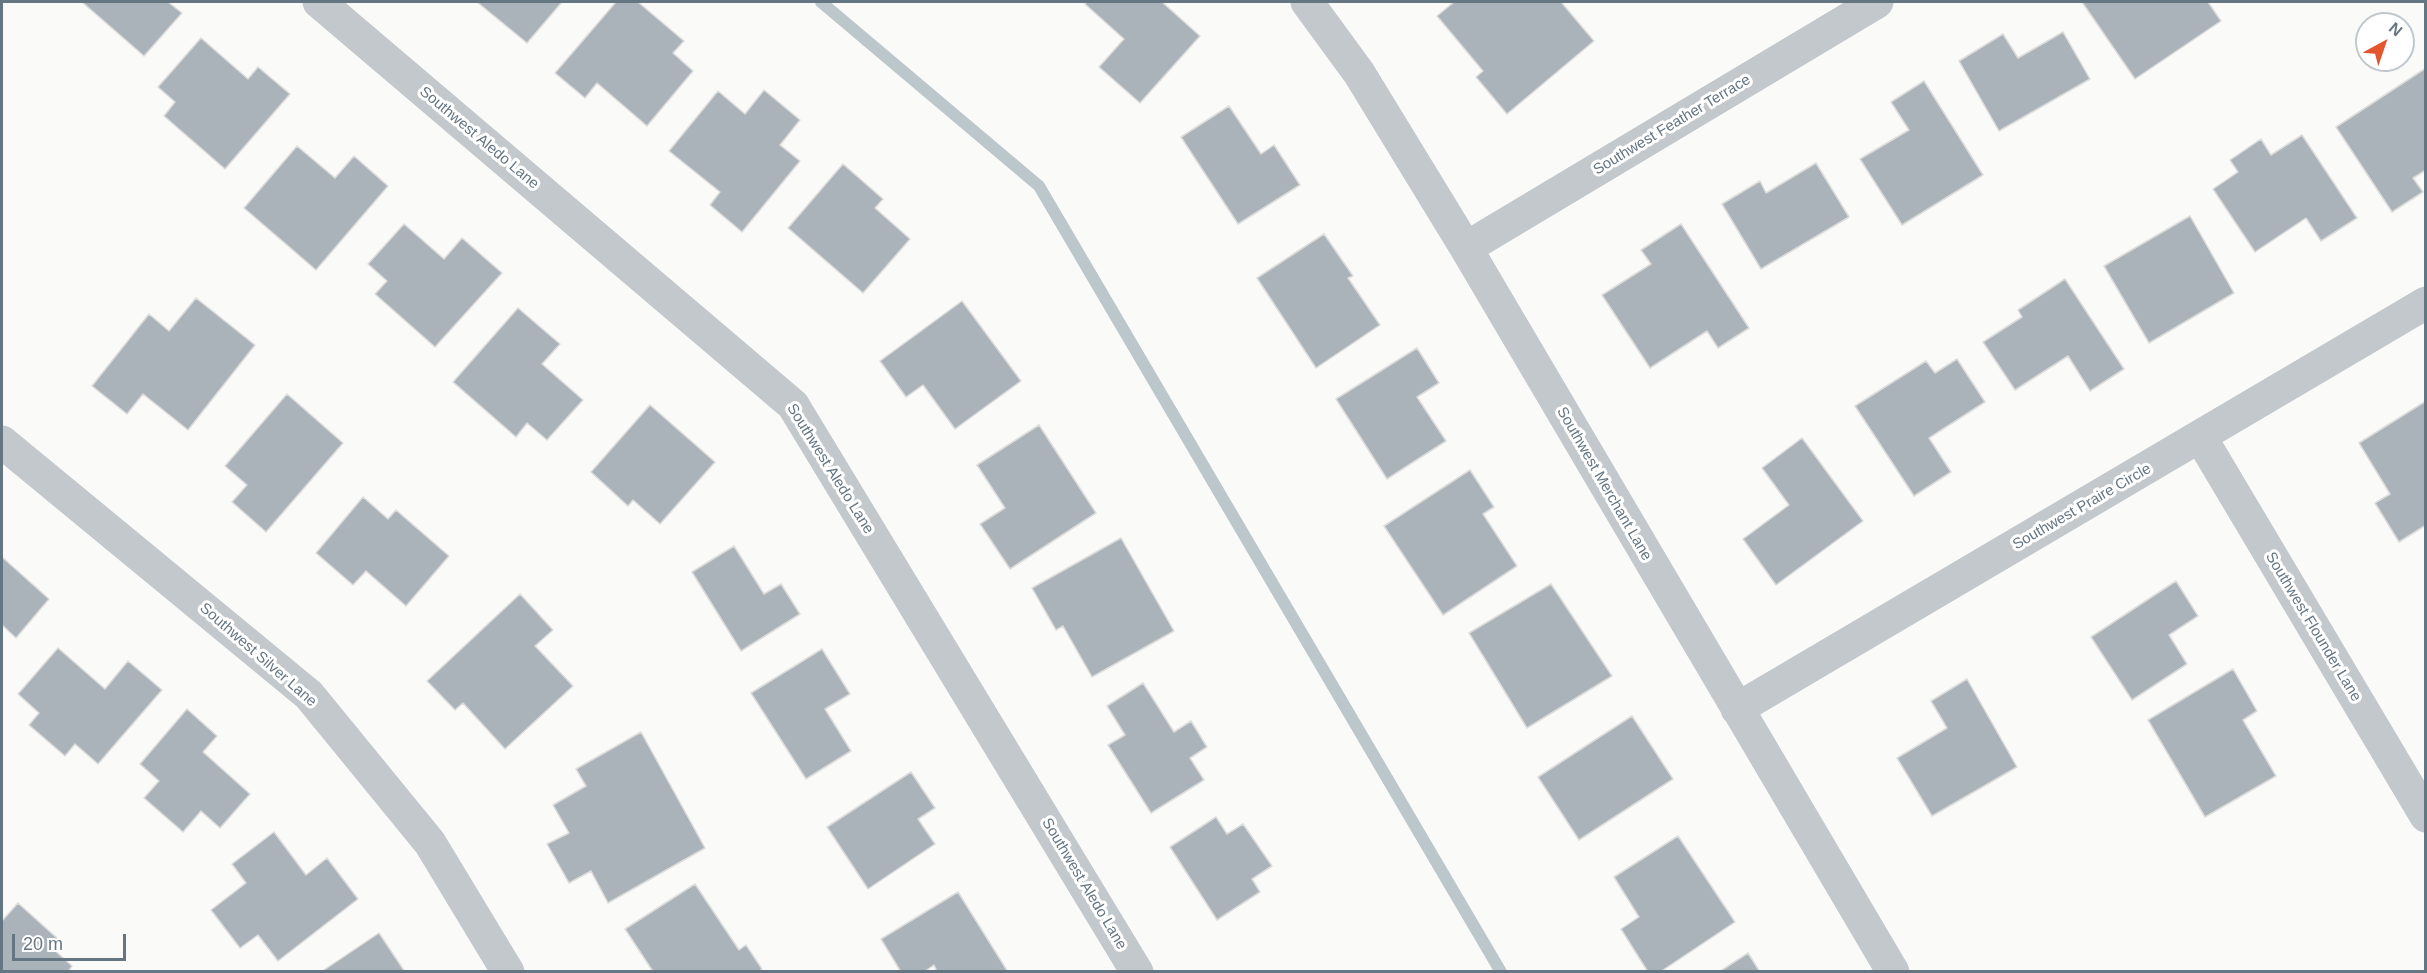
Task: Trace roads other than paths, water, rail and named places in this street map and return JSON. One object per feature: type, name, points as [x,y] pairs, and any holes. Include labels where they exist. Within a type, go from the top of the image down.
[{"type":"street","name":"Southwest Aledo Lane","points":[[319,2],[793,405],[1137,972]]},
{"type":"street","name":"Southwest Merchant Lane","points":[[1307,2],[1359,74],[1466,248],[1893,972]]},
{"type":"street","name":"Southwest Feather Terrace","points":[[1466,248],[1878,2]]},
{"type":"street","name":"Southwest Praire Circle","points":[[1737,709],[2201,438],[2426,303]]},
{"type":"street","name":"Southwest Flounder Lane","points":[[2201,438],[2426,816]]},
{"type":"street","name":"Southwest Silver Lane","points":[[2,442],[309,695],[429,843],[508,972]]},
{"type":"waterway","points":[[821,2],[1039,186],[1501,972]]}]
